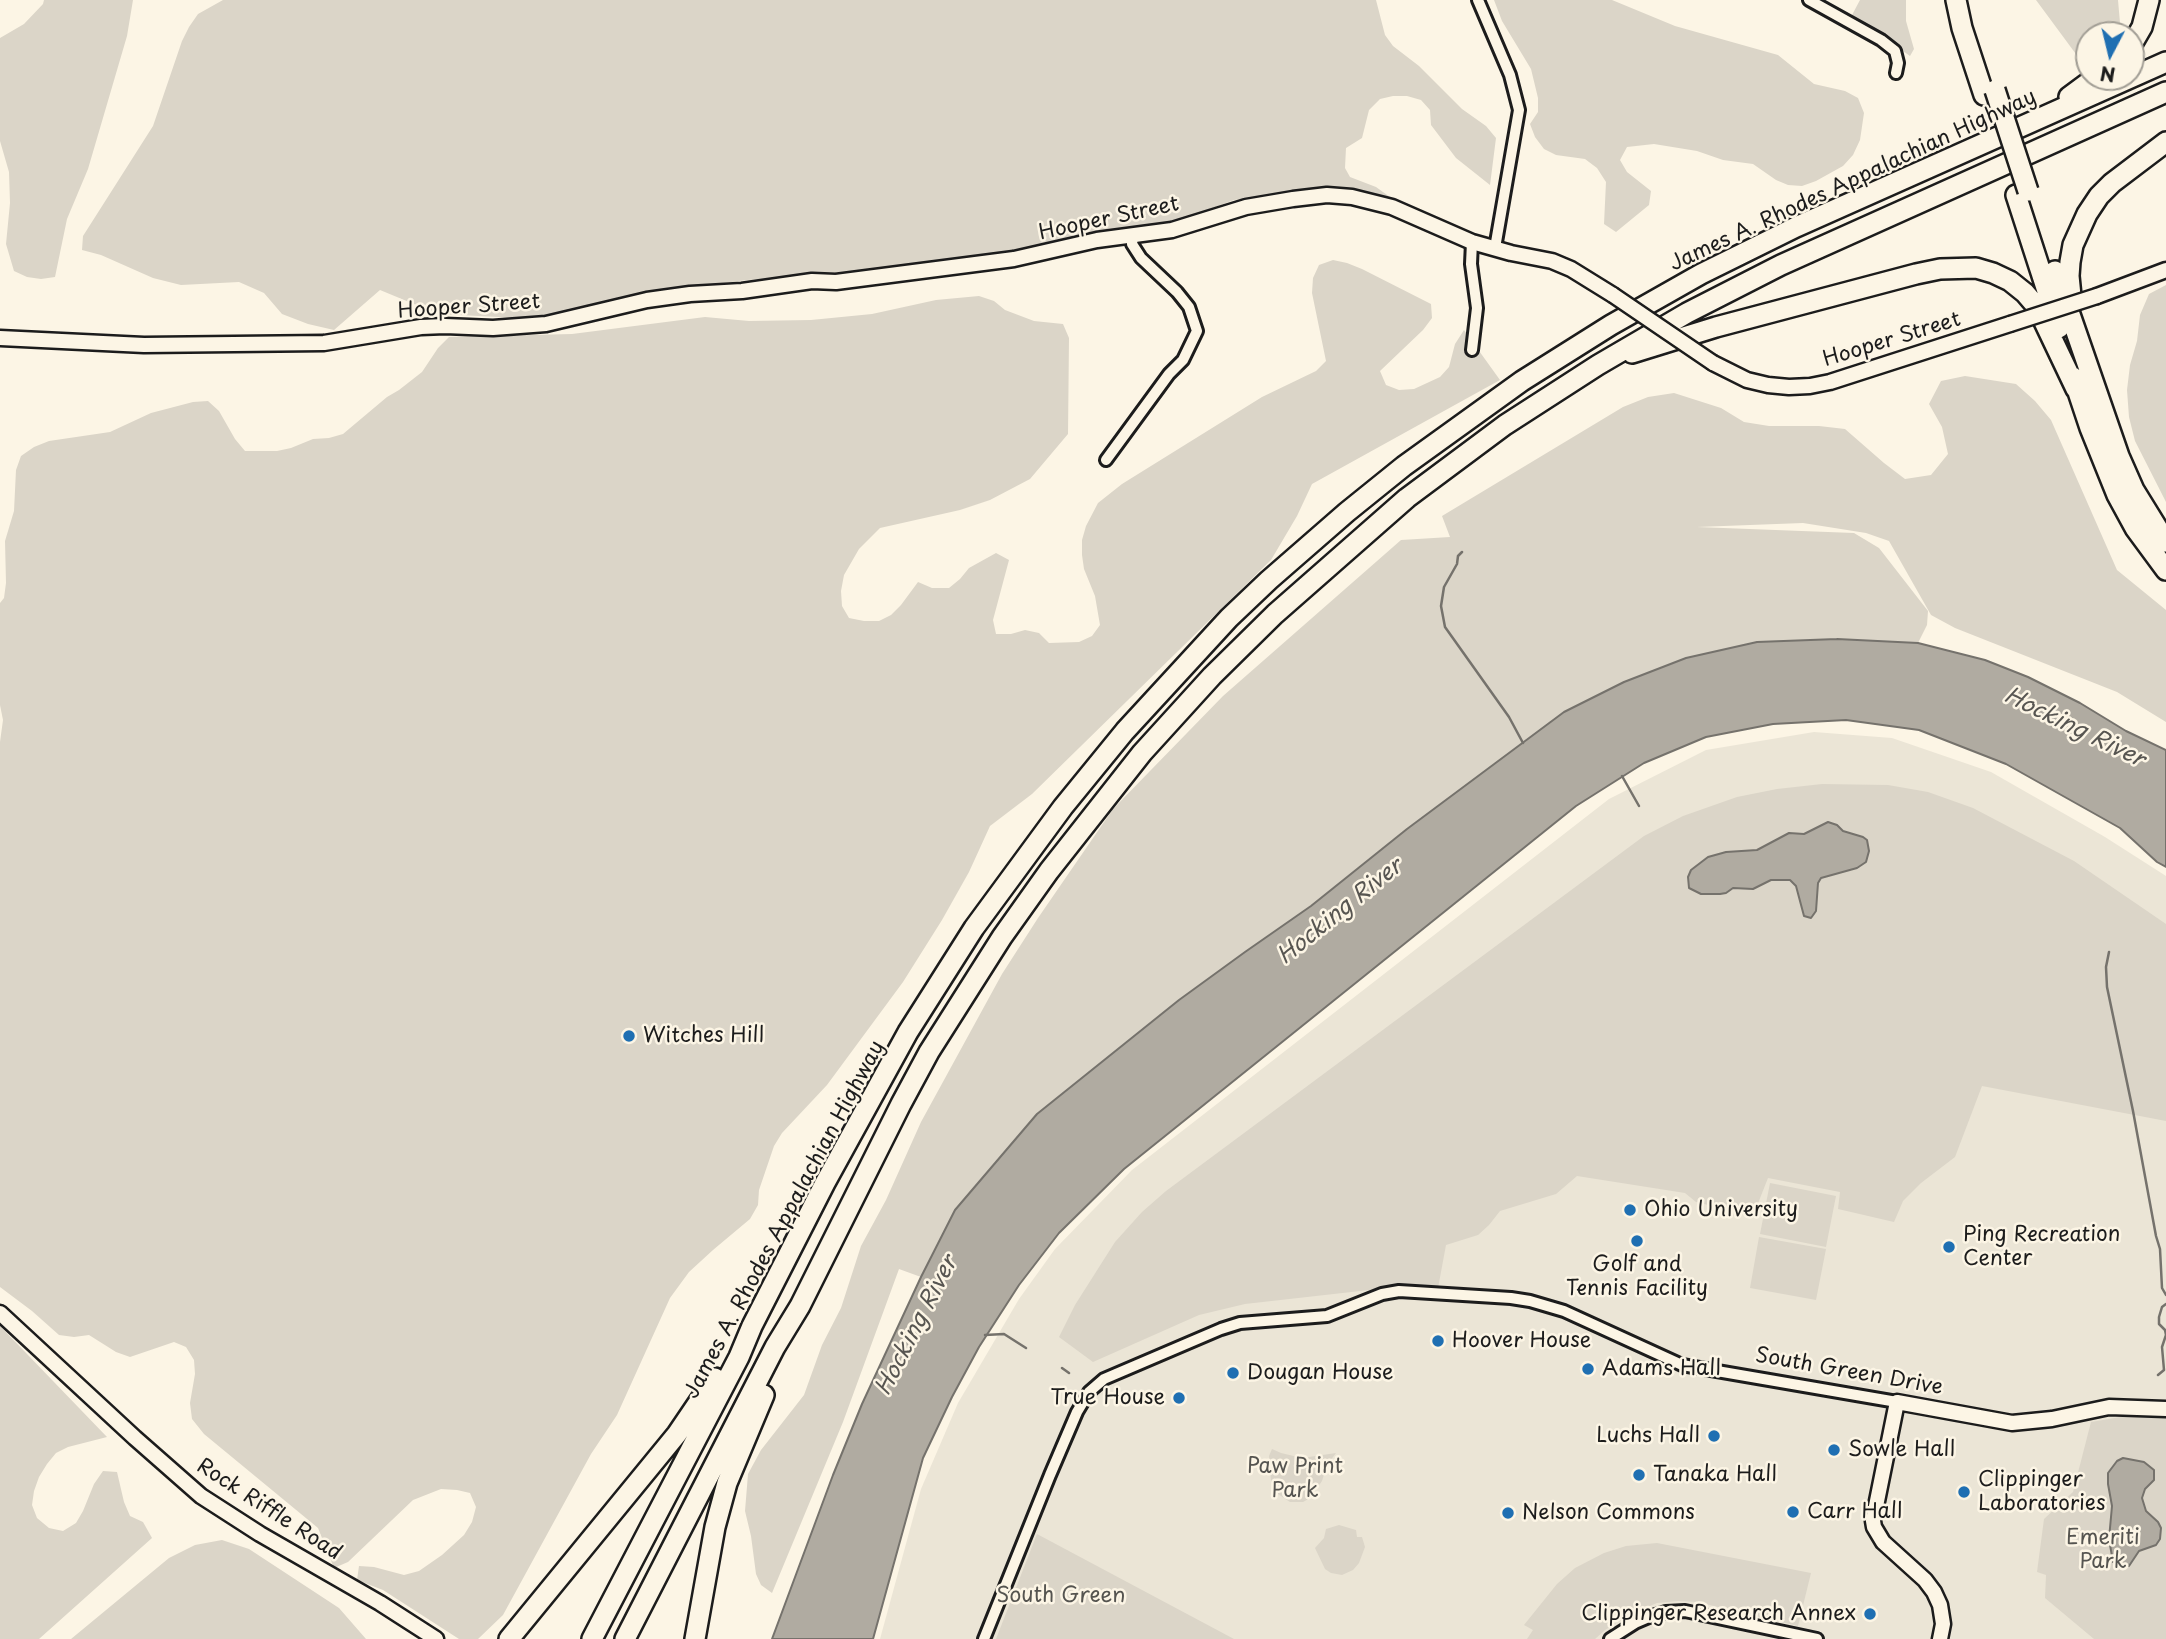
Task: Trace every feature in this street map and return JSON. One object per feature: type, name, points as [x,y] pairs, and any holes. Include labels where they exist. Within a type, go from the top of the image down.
[{"type":"highway","points":[[1956,0],[1962,28],[1989,93],[2022,193],[2076,389]]},
{"type":"highway","points":[[1969,0],[1989,93]]},
{"type":"highway","points":[[2144,21],[2149,0]]},
{"type":"highway","name":"James A. Rhodes Appalachian Highway","points":[[592,1639],[739,1357],[825,1183],[908,1032],[974,928],[1063,807],[1125,731],[1229,618],[1347,512],[1404,466],[1522,381],[1611,325],[1749,250],[2166,62]]},
{"type":"highway","points":[[2034,121],[2076,91]]},
{"type":"highway","points":[[625,1639],[775,1347],[800,1306],[929,1052],[1002,937],[1049,871],[1142,753],[1212,677],[1364,534],[1505,425],[1598,365],[1687,313],[1781,265],[2166,92]]},
{"type":"highway","points":[[2080,342],[2069,276],[2073,245],[2079,230],[2087,214],[2112,183],[2166,142]]},
{"type":"highway","points":[[2022,193],[2080,342],[2119,456],[2134,489],[2166,542]]},
{"type":"highway","points":[[1598,365],[1686,336],[1916,274],[1960,267],[1993,273],[2010,281],[2025,293],[2045,321],[2076,389],[2117,495],[2135,528],[2166,570]]},
{"type":"highway","points":[[695,1639],[715,1527],[727,1483],[750,1425],[785,1352],[800,1306]]},
{"type":"highway","points":[[509,1639],[677,1434],[731,1352],[752,1326]]},
{"type":"street","points":[[1478,0],[1519,102],[1495,248]]},
{"type":"street","points":[[1809,0],[1881,40],[1895,51],[1898,63],[1896,73]]},
{"type":"street","name":"Hooper Street","points":[[0,338],[144,345],[324,343],[421,327],[519,327],[546,324],[647,300],[690,294],[742,291],[812,281],[836,282],[1014,259],[1097,240],[1171,230],[1246,208],[1327,195],[1352,197],[1392,207],[1472,242],[1571,268],[1713,363],[1747,380],[1790,387],[1830,382],[2097,296],[2166,270]]},
{"type":"street","points":[[1105,460],[1169,374],[1183,360],[1197,331],[1189,307],[1141,258],[1132,244],[1133,235]]},
{"type":"street","points":[[1472,242],[1471,264],[1477,308],[1472,350]]},
{"type":"street","name":"South Green Drive","points":[[984,1639],[1050,1475],[1077,1412],[1089,1392],[1104,1379],[1221,1328],[1240,1323],[1327,1316],[1382,1294],[1399,1291],[1530,1301],[1564,1311],[1682,1365],[2001,1423],[2022,1423],[2109,1407],[2166,1409]]},
{"type":"street","name":"Rock Riffle Road","points":[[0,1313],[201,1496],[436,1639]]},
{"type":"street","name":"South Green Drive","points":[[2064,1416],[2080,1406],[2108,1399],[2166,1400]]},
{"type":"street","points":[[1897,1402],[1874,1527],[1883,1542],[1925,1580],[1934,1592],[1940,1605],[1940,1639]]},
{"type":"street","points":[[1610,1639],[1650,1617],[1685,1611],[1817,1639]]},
{"type":"shaded area","name":"Ohio University","points":[[1814,732],[1892,738],[1991,772],[2105,837],[2166,876],[2166,1639],[880,1639],[921,1489],[958,1403],[1019,1299],[1055,1249],[1132,1170],[1609,799],[1706,750]]},
{"type":"green space","points":[[44,0],[133,0],[127,36],[88,169],[67,219],[55,277],[41,279],[14,271],[6,244],[10,203],[9,172],[0,141],[0,38],[24,24]]},
{"type":"green space","points":[[223,0],[1376,0],[1385,35],[1393,46],[1419,66],[1496,138],[1490,185],[1456,158],[1431,125],[1430,110],[1421,100],[1393,96],[1380,99],[1369,110],[1362,138],[1346,148],[1345,168],[1350,177],[1376,187],[1397,202],[1344,187],[1234,200],[1167,225],[1103,231],[967,261],[858,273],[747,280],[661,291],[539,319],[438,314],[380,290],[334,330],[282,314],[264,293],[239,282],[181,285],[153,278],[101,255],[82,250],[83,236],[153,126],[189,27],[198,14]]},
{"type":"green space","points":[[1494,0],[1612,0],[1675,26],[1778,55],[1814,84],[1845,91],[1858,98],[1864,113],[1860,140],[1853,155],[1843,166],[1802,186],[1788,185],[1776,180],[1753,164],[1723,160],[1697,151],[1654,144],[1627,147],[1620,160],[1627,172],[1651,191],[1649,205],[1616,232],[1604,224],[1606,182],[1597,168],[1585,159],[1556,155],[1544,149],[1535,137],[1530,124],[1538,112],[1538,98],[1531,69],[1502,21]]},
{"type":"green space","points":[[1860,0],[1906,0],[1906,21],[1914,49],[1910,56],[1852,15]]},
{"type":"green space","points":[[2036,0],[2118,0],[2120,21],[2075,21],[2075,53]]},
{"type":"green space","points":[[1333,260],[1362,269],[1431,304],[1432,318],[1423,330],[1380,371],[1386,385],[1399,390],[1414,389],[1440,377],[1449,367],[1455,344],[1464,330],[1500,380],[1312,484],[1271,560],[1032,794],[990,826],[969,872],[903,982],[827,1085],[782,1133],[774,1146],[759,1190],[758,1205],[750,1219],[689,1272],[670,1298],[617,1415],[591,1454],[503,1615],[478,1639],[459,1639],[383,1590],[357,1580],[359,1566],[404,1575],[419,1571],[442,1555],[464,1535],[472,1522],[476,1507],[470,1493],[441,1489],[413,1500],[348,1562],[334,1568],[318,1528],[204,1434],[192,1419],[190,1403],[195,1374],[194,1360],[186,1347],[174,1342],[130,1357],[116,1352],[89,1335],[59,1335],[0,1287],[0,742],[3,720],[0,705],[0,603],[4,598],[6,583],[5,541],[14,511],[16,470],[21,456],[49,441],[110,432],[151,413],[193,402],[208,401],[219,411],[245,451],[277,451],[313,439],[329,438],[343,434],[422,372],[449,337],[572,334],[705,317],[749,321],[811,320],[872,314],[936,300],[979,296],[1034,321],[1063,324],[1069,338],[1068,434],[1030,479],[990,500],[960,510],[880,528],[859,549],[844,575],[842,606],[849,618],[879,621],[891,615],[901,605],[918,582],[932,588],[949,588],[969,568],[996,553],[1009,560],[993,620],[996,634],[1025,630],[1039,633],[1049,643],[1079,642],[1092,636],[1100,625],[1095,596],[1084,569],[1082,555],[1086,526],[1098,503],[1122,484],[1262,397],[1316,371],[1326,361],[1312,293],[1313,278],[1319,265]]},
{"type":"green space","points":[[2166,285],[2166,502],[2135,441],[2129,417],[2127,390],[2140,315],[2149,294]]},
{"type":"green space","points":[[1965,376],[2016,384],[2035,401],[2051,420],[2117,570],[2166,610],[2166,722],[2117,692],[1955,628],[1931,615],[1889,541],[1866,533],[1803,523],[1697,527],[1854,533],[1879,548],[1928,611],[1927,625],[1918,643],[1837,639],[1686,658],[1624,682],[1564,712],[1407,829],[1311,906],[1179,1000],[1037,1114],[955,1210],[921,1277],[899,1269],[843,1422],[772,1593],[761,1585],[756,1574],[745,1511],[748,1474],[761,1450],[804,1395],[822,1345],[841,1308],[861,1246],[886,1200],[921,1122],[1002,974],[1113,809],[1223,696],[1401,540],[1450,537],[1442,516],[1623,407],[1648,397],[1674,393],[1721,408],[1744,422],[1769,426],[1845,429],[1905,479],[1931,475],[1948,454],[1942,427],[1929,404],[1941,381]]},
{"type":"green space","points":[[1822,784],[1888,785],[1928,792],[1973,808],[2074,861],[2166,924],[2166,1121],[1982,1086],[1955,1157],[1921,1183],[1903,1201],[1894,1222],[1838,1209],[1840,1192],[1768,1178],[1753,1216],[1696,1202],[1685,1193],[1577,1176],[1556,1194],[1500,1211],[1478,1235],[1446,1245],[1438,1288],[1393,1285],[1245,1304],[1199,1315],[1093,1362],[1059,1337],[1075,1305],[1115,1242],[1142,1212],[1166,1191],[1644,836],[1683,816],[1737,797]]},
{"type":"green space","points":[[1770,1183],[1836,1196],[1826,1247],[1760,1234]]},
{"type":"green space","points":[[1759,1237],[1826,1249],[1816,1300],[1750,1288]]},
{"type":"green space","points":[[0,1326],[107,1437],[68,1447],[56,1453],[39,1477],[34,1491],[32,1505],[37,1518],[49,1528],[63,1531],[76,1523],[103,1471],[117,1472],[130,1516],[143,1522],[152,1538],[39,1639],[0,1639]]},
{"type":"green space","name":"Emeriti Park","points":[[2126,1416],[2166,1416],[2166,1639],[2094,1639],[2045,1598],[2046,1575],[2037,1572],[2044,1519],[2073,1492],[2091,1422]]},
{"type":"green space","name":"Paw Print Park","points":[[1272,1449],[1302,1458],[1336,1453],[1310,1498],[1303,1502],[1290,1502],[1278,1494],[1271,1481],[1269,1456]]},
{"type":"green space","points":[[1339,1525],[1356,1530],[1357,1537],[1362,1537],[1365,1547],[1359,1563],[1353,1570],[1342,1575],[1325,1569],[1315,1548],[1324,1538],[1326,1529]]},
{"type":"green space","name":"South Green","points":[[1037,1534],[1234,1639],[996,1639]]},
{"type":"green space","points":[[222,1540],[249,1549],[339,1608],[366,1639],[71,1639],[169,1558],[195,1545]]},
{"type":"green space","points":[[1657,1543],[1811,1573],[1798,1626],[1697,1602],[1678,1601],[1657,1603],[1633,1613],[1595,1639],[1527,1639],[1533,1630],[1524,1625],[1557,1584],[1575,1568],[1604,1553],[1626,1546]]},
{"type":"water","name":"Hocking River","points":[[1837,639],[1918,643],[1985,660],[2028,677],[2166,750],[2166,867],[2120,828],[2006,764],[1919,730],[1846,720],[1773,724],[1706,737],[1644,763],[1576,806],[1124,1169],[1059,1233],[1019,1285],[979,1347],[923,1458],[873,1639],[772,1639],[862,1404],[921,1277],[955,1210],[1037,1114],[1179,1000],[1311,906],[1407,829],[1564,712],[1624,682],[1686,658],[1757,642]]},
{"type":"water","points":[[1828,822],[1843,831],[1863,837],[1867,840],[1869,851],[1866,862],[1857,868],[1821,878],[1818,883],[1816,911],[1811,918],[1804,916],[1796,886],[1790,880],[1771,880],[1753,889],[1733,888],[1720,894],[1701,894],[1689,888],[1688,877],[1691,870],[1708,857],[1726,852],[1757,850],[1789,833],[1804,834]]},
{"type":"water","points":[[2123,1458],[2144,1462],[2154,1470],[2154,1480],[2145,1489],[2142,1498],[2146,1511],[2161,1528],[2160,1539],[2156,1545],[2139,1551],[2129,1566],[2113,1562],[2109,1539],[2112,1506],[2108,1473],[2117,1461]]},
{"type":"waterway","points":[[1462,552],[1444,587],[1441,606],[1445,627],[1509,717],[1523,743]]},
{"type":"waterway","points":[[1622,776],[1639,806]]},
{"type":"waterway","points":[[2109,952],[2106,967],[2107,987],[2160,1249],[2162,1288],[2166,1295]]},
{"type":"waterway","points":[[2158,1375],[2164,1370],[2162,1347],[2166,1335],[2159,1324],[2159,1317],[2166,1304]]},
{"type":"waterway","points":[[985,1335],[1004,1334],[1026,1348]]},
{"type":"waterway","points":[[1062,1368],[1069,1373]]},
{"type":"place","name":"Witches Hill","points":[[629,1036]]},
{"type":"place","name":"Ohio University","points":[[1630,1210]]},
{"type":"place","name":"Golf and Tennis Facility","points":[[1637,1241]]},
{"type":"place","name":"Ping Recreation Center","points":[[1949,1247]]},
{"type":"place","name":"Hoover House","points":[[1438,1341]]},
{"type":"place","name":"Adams Hall","points":[[1588,1369]]},
{"type":"place","name":"Dougan House","points":[[1233,1373]]},
{"type":"place","name":"True House","points":[[1179,1398]]},
{"type":"place","name":"Luchs Hall","points":[[1714,1436]]},
{"type":"place","name":"Sowle Hall","points":[[1834,1450]]},
{"type":"place","name":"Tanaka Hall","points":[[1639,1475]]},
{"type":"place","name":"Clippinger Laboratories","points":[[1964,1492]]},
{"type":"place","name":"Carr Hall","points":[[1793,1512]]},
{"type":"place","name":"Nelson Commons","points":[[1508,1513]]},
{"type":"place","name":"Clippinger Research Annex","points":[[1870,1614]]}]
